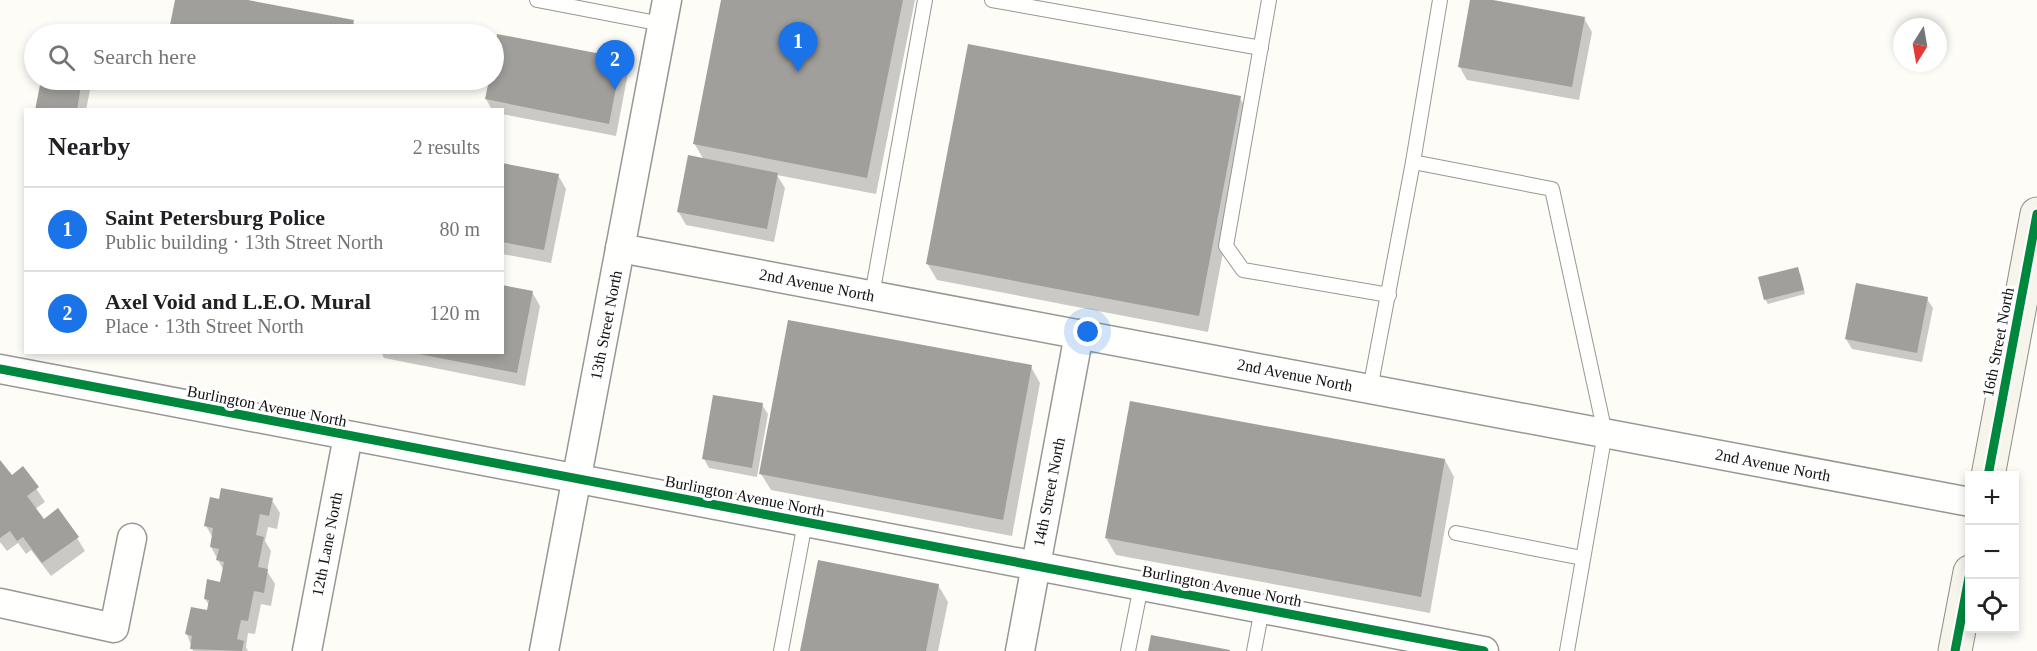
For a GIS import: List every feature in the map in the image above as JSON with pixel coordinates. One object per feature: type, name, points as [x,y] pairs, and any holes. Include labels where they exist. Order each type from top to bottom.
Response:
[{"type":"street","name":"13th Street North","points":[[544,651],[665,12]]},
{"type":"street","name":"16th Street North","points":[[1989,471],[2037,214]]},
{"type":"street","name":"2nd Avenue North","points":[[620,248],[1965,501]]},
{"type":"street","name":"14th Street North","points":[[1020,651],[1079,334]]},
{"type":"street","name":"Burlington Avenue North","points":[[0,369],[1484,651]]},
{"type":"street","name":"12th Lane North","points":[[307,651],[348,436]]},
{"type":"street","points":[[0,603],[114,628],[132,538]]},
{"type":"street","points":[[1955,651],[1969,579]]},
{"type":"lane","points":[[537,0],[665,12]]},
{"type":"lane","points":[[872,295],[926,0]]},
{"type":"lane","points":[[992,0],[1261,48]]},
{"type":"lane","points":[[1269,0],[1226,246],[1243,270],[1389,295]]},
{"type":"lane","points":[[1370,389],[1413,162],[1440,0]]},
{"type":"lane","points":[[1413,162],[1552,189],[1605,434],[1567,651]]},
{"type":"lane","points":[[781,651],[805,523]]},
{"type":"lane","points":[[1456,533],[1582,558]]},
{"type":"lane","points":[[1128,651],[1141,586]]},
{"type":"lane","points":[[1254,651],[1262,609]]},
{"type":"building","points":[[175,0],[248,0],[354,20],[353,24],[170,24]]},
{"type":"building","points":[[721,0],[903,0],[867,178],[693,144]]},
{"type":"building","points":[[1470,0],[1493,0],[1585,17],[1572,87],[1458,67]]},
{"type":"building","points":[[504,35],[622,58],[609,124],[485,99],[487,90],[504,90]]},
{"type":"building","points":[[968,44],[1241,96],[1199,316],[926,264]]},
{"type":"building","points":[[39,90],[80,90],[77,108],[35,108]]},
{"type":"building","points":[[688,155],[778,173],[767,229],[677,212]]},
{"type":"building","points":[[504,163],[559,174],[544,250],[504,242]]},
{"type":"building","points":[[1798,267],[1804,290],[1764,300],[1758,277]]},
{"type":"building","points":[[1856,283],[1928,297],[1917,353],[1845,339]]},
{"type":"building","points":[[504,285],[533,291],[517,373],[419,354],[504,354]]},
{"type":"building","points":[[788,320],[1032,365],[1003,520],[759,474]]},
{"type":"building","points":[[713,395],[763,403],[752,468],[702,459]]},
{"type":"building","points":[[1130,401],[1445,459],[1421,597],[1105,538]]},
{"type":"building","points":[[0,460],[12,475],[23,466],[39,487],[27,496],[44,519],[58,508],[79,537],[42,563],[23,537],[17,541],[10,531],[0,538]]},
{"type":"building","points":[[221,488],[273,498],[269,516],[260,514],[256,535],[264,537],[258,567],[268,569],[264,593],[254,591],[248,621],[241,620],[237,639],[244,641],[242,651],[190,649],[192,636],[185,634],[191,607],[207,610],[209,600],[204,599],[207,579],[220,582],[224,562],[216,560],[219,549],[210,547],[213,528],[204,526],[210,497],[219,499]]},
{"type":"building","points":[[818,560],[939,584],[926,651],[800,651]]},
{"type":"building","points":[[1151,635],[1230,650],[1230,651],[1148,651]]},
{"type":"cycle path","points":[[1989,471],[2037,214]]},
{"type":"cycle path","points":[[0,369],[1484,651]]},
{"type":"cycle path","points":[[1955,651],[1969,579]]},
{"type":"place","name":"Saint Petersburg Police","points":[[798,72]]},
{"type":"place","name":"Axel Void and L.E.O. Mural","points":[[615,90]]}]
